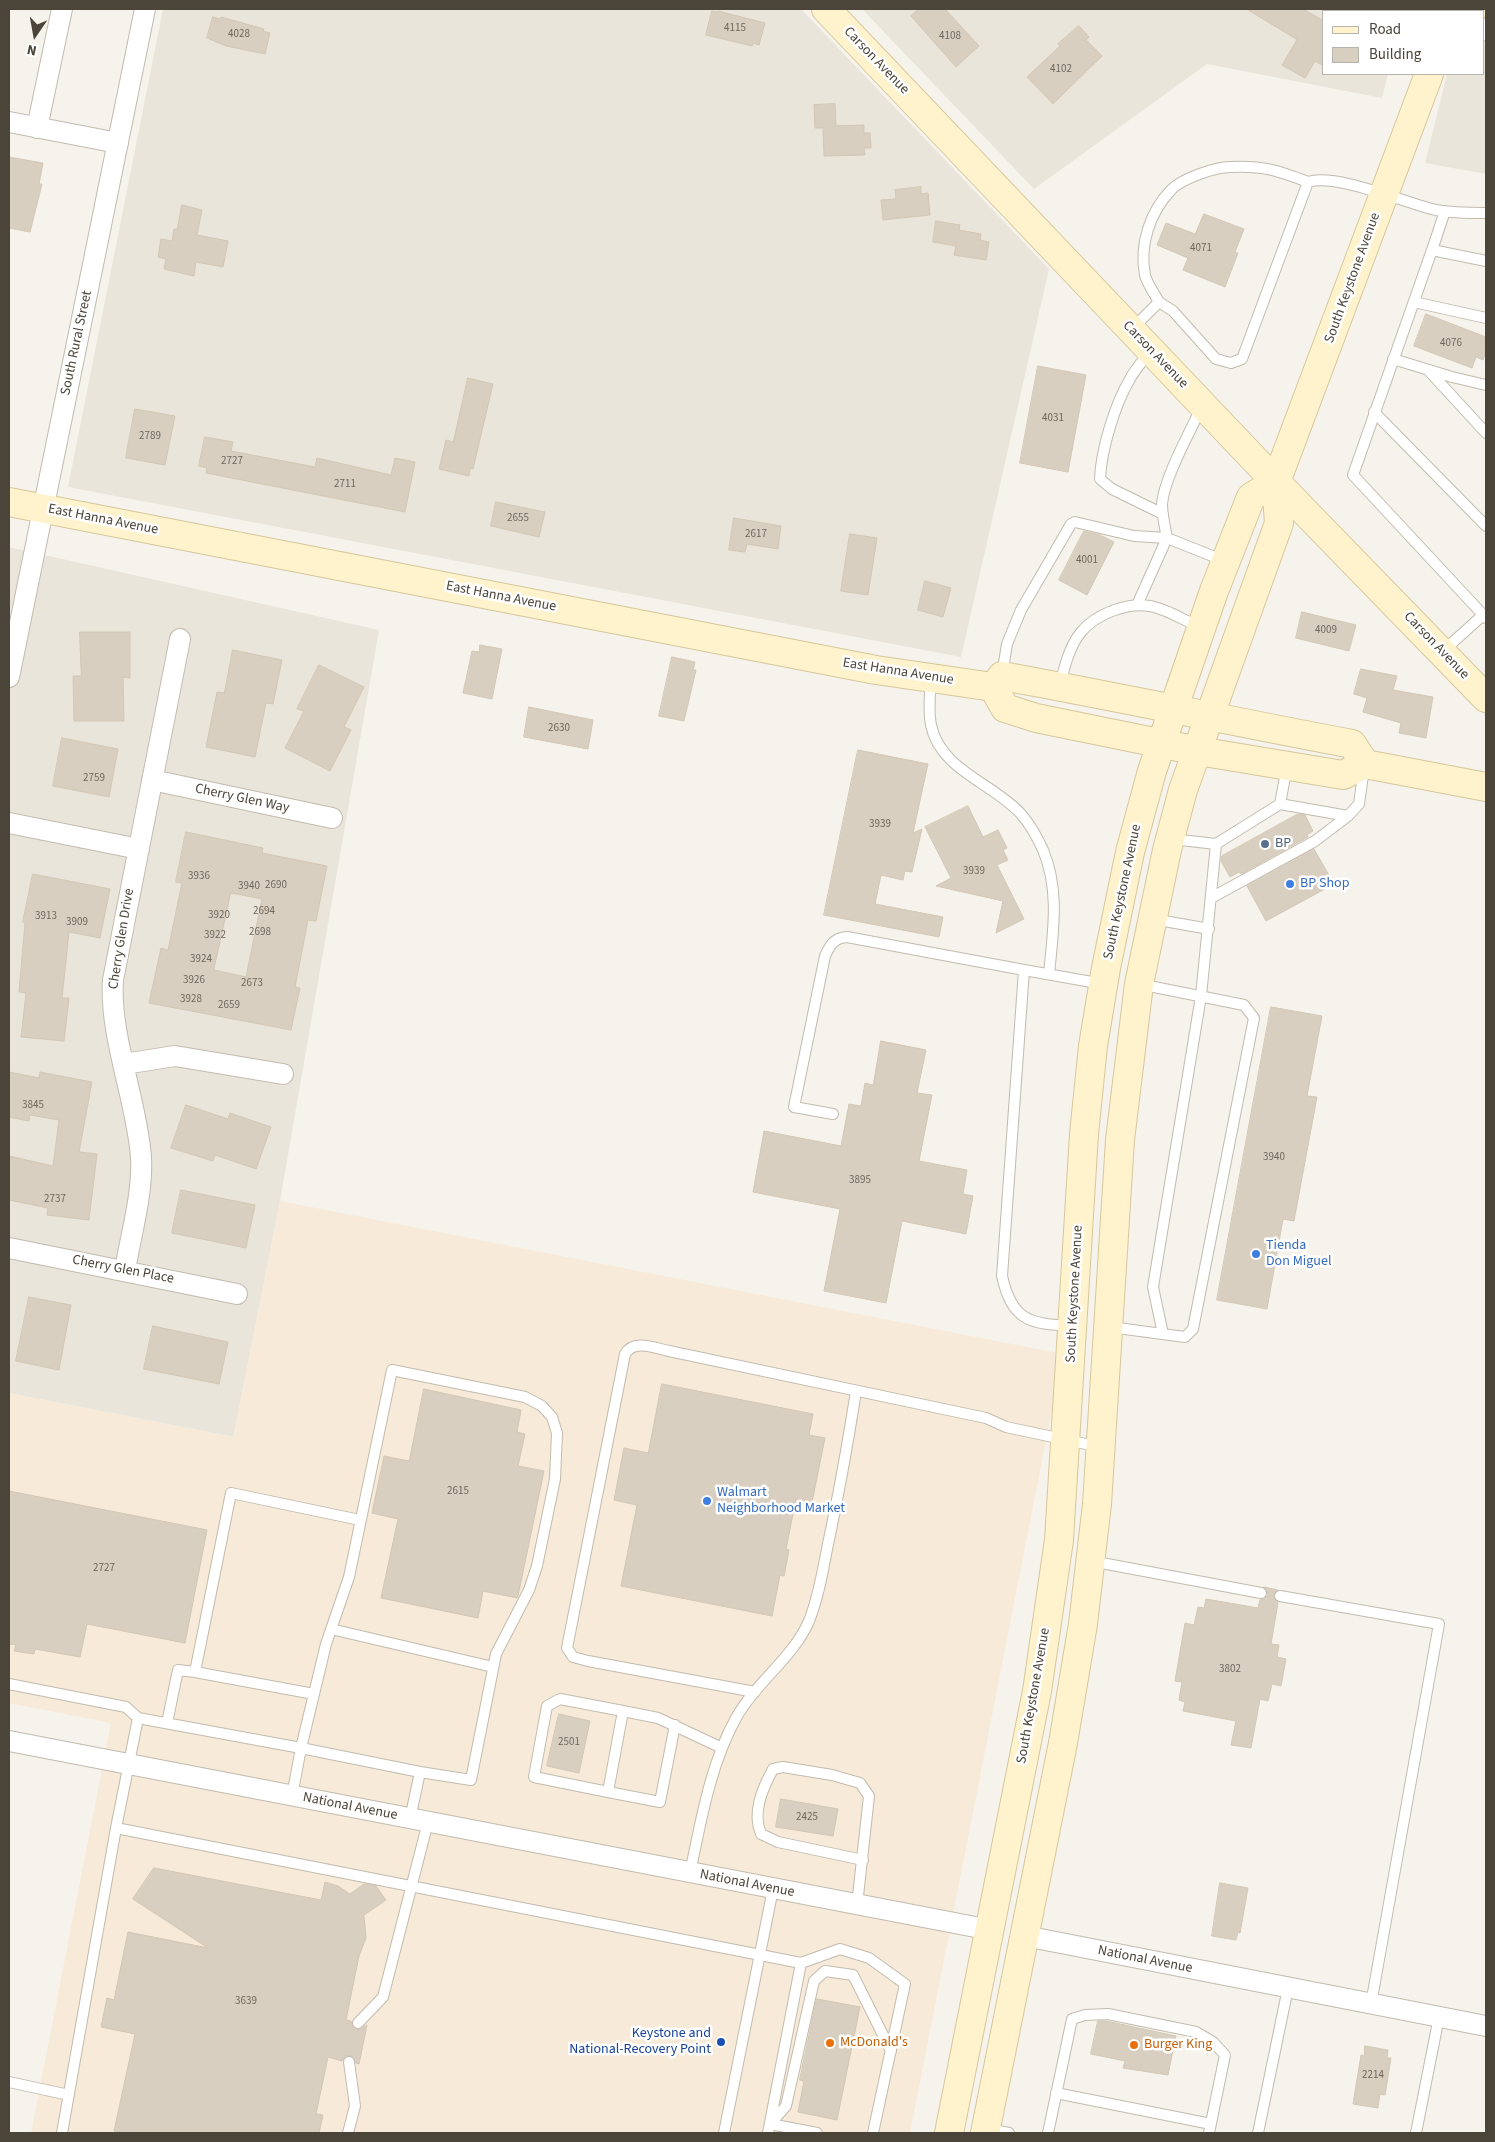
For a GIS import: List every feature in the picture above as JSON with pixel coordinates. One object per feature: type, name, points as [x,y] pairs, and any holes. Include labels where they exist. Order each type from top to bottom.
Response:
[{"type":"main road","name":"Carson Avenue","points":[[836,12],[1131,330],[1486,698]]},
{"type":"main road","name":"South Keystone Avenue","points":[[993,2132],[1025,1936],[1074,1682],[1091,1561],[1101,1447],[1120,1140],[1139,984],[1170,839],[1183,790],[1211,717],[1241,625],[1279,523],[1276,482],[1428,75]]},
{"type":"main road","name":"South Keystone Avenue","points":[[949,2133],[991,1930],[1037,1691],[1059,1540],[1088,1095],[1104,984],[1130,852],[1161,742],[1226,562],[1252,497],[1276,482]]},
{"type":"main road","name":"East Hanna Avenue","points":[[9,502],[848,664],[931,678],[1060,686],[1173,707],[1211,717],[1352,744],[1365,764]]},
{"type":"main road","points":[[998,682],[1005,708],[1036,718],[1198,751],[1343,775],[1365,764],[1486,787]]},
{"type":"main road","points":[[1073,1326],[1108,1327]]},
{"type":"main road","name":"National Avenue","points":[[991,1930],[1025,1936]]},
{"type":"street","points":[[37,128],[62,9]]},
{"type":"street","name":"South Rural Street","points":[[9,677],[145,9]]},
{"type":"street","points":[[9,122],[118,143]]},
{"type":"street","name":"Cherry Glen Drive","points":[[125,1270],[140,1180],[141,1163],[113,989],[115,963],[180,639]]},
{"type":"street","name":"Cherry Glen Way","points":[[152,780],[332,818]]},
{"type":"street","points":[[9,822],[139,849]]},
{"type":"street","points":[[124,1064],[175,1056],[283,1074]]},
{"type":"street","name":"Cherry Glen Place","points":[[9,1248],[237,1294]]},
{"type":"street","name":"National Avenue","points":[[9,1741],[991,1930]]},
{"type":"street","name":"National Avenue","points":[[1025,1936],[1486,2026]]},
{"type":"lane","points":[[1308,182],[1242,359],[1231,363],[1216,359],[1173,311],[1159,302],[1145,276],[1144,246],[1153,216],[1172,189],[1200,174],[1228,166],[1270,168],[1308,182],[1314,180],[1338,182],[1446,211],[1486,213]]},
{"type":"lane","points":[[1442,652],[1485,616],[1353,475],[1446,211]]},
{"type":"lane","points":[[1432,250],[1486,261]]},
{"type":"lane","points":[[1131,330],[1159,302]]},
{"type":"lane","points":[[1414,302],[1486,318]]},
{"type":"lane","points":[[1151,350],[1130,379],[1119,405],[1101,464],[1100,479],[1112,489],[1163,514]]},
{"type":"lane","points":[[1393,359],[1486,385]]},
{"type":"lane","points":[[1428,370],[1486,433]]},
{"type":"lane","points":[[1137,605],[1167,538],[1162,502],[1174,466],[1203,405]]},
{"type":"lane","points":[[1374,412],[1486,526]]},
{"type":"lane","points":[[998,682],[1007,644],[1021,610],[1071,524],[1081,522],[1134,536],[1167,538],[1226,562]]},
{"type":"lane","points":[[1060,686],[1072,648],[1081,632],[1107,613],[1128,605],[1151,606],[1201,628]]},
{"type":"lane","points":[[931,678],[931,724],[940,748],[958,767],[987,785],[1021,814],[1042,849],[1052,880],[1055,912],[1049,974]]},
{"type":"lane","points":[[1211,898],[1315,841],[1348,816],[1360,804],[1365,764]]},
{"type":"lane","points":[[1280,804],[1287,766]]},
{"type":"lane","points":[[1170,839],[1216,844],[1280,804],[1348,816]]},
{"type":"lane","points":[[1163,1334],[1153,1287],[1201,996],[1216,844]]},
{"type":"lane","points":[[1153,919],[1208,930]]},
{"type":"lane","points":[[833,1114],[794,1107],[825,956],[830,945],[839,938],[847,937],[1104,984]]},
{"type":"lane","points":[[1024,970],[1002,1276],[1006,1294],[1013,1308],[1022,1317],[1047,1325],[1073,1326]]},
{"type":"lane","points":[[1108,1327],[1185,1337],[1193,1329],[1254,1018],[1244,1005],[1139,984]]},
{"type":"lane","points":[[755,1692],[581,1659],[574,1657],[567,1648],[625,1354],[629,1347],[636,1345],[856,1390],[986,1418],[1006,1427],[1101,1447]]},
{"type":"lane","points":[[9,1684],[126,1707],[138,1718],[301,1748],[420,1772],[471,1780],[496,1654],[529,1590],[537,1566],[555,1479],[557,1433],[552,1417],[542,1406],[525,1398],[392,1370],[349,1577],[331,1629],[314,1694],[301,1748],[292,1796]]},
{"type":"lane","points":[[690,1873],[706,1800],[722,1748],[737,1717],[755,1692],[796,1644],[809,1622],[817,1598],[839,1494],[856,1390]]},
{"type":"lane","points":[[195,1672],[231,1493],[360,1520]]},
{"type":"lane","points":[[1091,1561],[1261,1593]]},
{"type":"lane","points":[[1280,1596],[1439,1624],[1371,2004]]},
{"type":"lane","points":[[331,1629],[493,1667]]},
{"type":"lane","points":[[168,1724],[178,1670],[314,1694]]},
{"type":"lane","points":[[675,1725],[660,1802],[534,1777],[547,1706],[560,1699],[658,1718],[675,1725],[722,1748]]},
{"type":"lane","points":[[608,1792],[624,1711]]},
{"type":"lane","points":[[62,2133],[116,1828],[138,1718]]},
{"type":"lane","points":[[856,1905],[863,1860],[869,1796],[860,1783],[832,1775],[783,1767],[773,1769],[759,1800],[757,1824],[761,1834],[778,1842],[863,1860]]},
{"type":"lane","points":[[358,2023],[383,1997],[397,1939],[413,1886],[419,1821],[420,1772]]},
{"type":"lane","points":[[116,1828],[801,1963],[840,1949],[869,1958],[905,1984],[873,2133]]},
{"type":"lane","points":[[724,2133],[773,1889]]},
{"type":"lane","points":[[769,2128],[801,1963]]},
{"type":"lane","points":[[769,2128],[786,2106],[814,1981],[825,1971],[854,1974],[891,2051]]},
{"type":"lane","points":[[1258,2133],[1288,1988]]},
{"type":"lane","points":[[1048,2133],[1056,2093],[1072,2019],[1085,2015],[1108,2014],[1196,2032],[1213,2042],[1225,2056],[1210,2128],[1056,2093]]},
{"type":"lane","points":[[1416,2133],[1439,2017]]},
{"type":"lane","points":[[348,2133],[355,2106],[349,2062]]},
{"type":"lane","points":[[9,2082],[69,2095]]},
{"type":"lane","points":[[769,2128],[818,2133]]},
{"type":"shaded area","points":[[163,9],[801,9],[1049,269],[961,657],[68,487]]},
{"type":"shaded area","points":[[862,9],[1405,9],[1322,10],[1322,75],[1388,75],[1382,98],[1207,64],[1034,189]]},
{"type":"shaded area","points":[[1485,10],[1486,174],[1425,163],[1447,75],[1485,75]]},
{"type":"shaded area","points":[[9,547],[379,630],[280,1201],[234,1437],[9,1393]]},
{"type":"shaded area","points":[[280,1201],[1063,1354],[910,2133],[31,2133],[111,1723],[9,1703],[9,1393],[233,1437]]},
{"type":"building","points":[[919,9],[945,9],[979,46],[956,67],[911,16]]},
{"type":"building","points":[[1247,9],[1303,9],[1322,20],[1322,65],[1315,61],[1305,78],[1282,65],[1297,40]]},
{"type":"building","points":[[712,11],[765,23],[759,45],[753,43],[752,46],[706,35]]},
{"type":"building","points":[[213,17],[220,19],[221,17],[264,29],[263,31],[270,33],[265,54],[226,46],[207,38]]},
{"type":"building","points":[[1079,26],[1089,37],[1086,40],[1102,56],[1053,104],[1027,77],[1060,46],[1058,44]]},
{"type":"building","points":[[835,104],[836,126],[864,125],[864,133],[870,133],[871,148],[864,148],[865,155],[824,156],[823,128],[815,128],[814,105]]},
{"type":"building","points":[[9,157],[43,163],[39,184],[42,184],[30,232],[9,228]]},
{"type":"building","points":[[921,187],[921,194],[928,193],[930,215],[883,220],[881,200],[896,199],[895,190]]},
{"type":"building","points":[[182,205],[202,210],[197,235],[228,241],[223,267],[196,262],[194,276],[164,269],[166,259],[158,257],[161,239],[172,241],[174,229],[177,229]]},
{"type":"building","points":[[1204,214],[1244,229],[1235,252],[1238,253],[1225,287],[1183,270],[1188,258],[1157,245],[1166,223],[1195,234]]},
{"type":"building","points":[[936,221],[960,225],[959,230],[981,234],[980,240],[989,242],[986,260],[954,255],[956,246],[933,242]]},
{"type":"building","points":[[1426,314],[1486,337],[1486,352],[1483,360],[1476,357],[1472,368],[1414,346]]},
{"type":"building","points":[[1038,366],[1086,375],[1068,472],[1020,463]]},
{"type":"building","points":[[468,378],[493,384],[473,469],[470,468],[469,476],[439,469],[446,440],[453,442]]},
{"type":"building","points":[[135,409],[175,416],[165,465],[126,458]]},
{"type":"building","points":[[205,437],[233,442],[231,451],[315,467],[317,458],[391,475],[395,458],[415,462],[405,512],[206,473],[207,468],[199,466]]},
{"type":"building","points":[[496,502],[545,512],[539,537],[491,526]]},
{"type":"building","points":[[734,518],[781,526],[778,549],[747,544],[745,552],[729,550]]},
{"type":"building","points":[[1084,531],[1100,535],[1114,542],[1087,595],[1059,580]]},
{"type":"building","points":[[850,534],[877,538],[868,595],[841,591]]},
{"type":"building","points":[[925,581],[951,588],[943,617],[918,610]]},
{"type":"building","points":[[1302,612],[1356,625],[1349,651],[1296,638]]},
{"type":"building","points":[[80,632],[130,632],[130,678],[123,677],[124,721],[74,721],[73,676],[81,676]]},
{"type":"building","points":[[480,645],[502,649],[492,699],[463,693],[472,651],[479,652]]},
{"type":"building","points":[[233,650],[282,660],[273,704],[266,703],[255,757],[206,747],[217,692],[224,693]]},
{"type":"building","points":[[672,657],[695,662],[693,670],[696,670],[684,721],[659,716]]},
{"type":"building","points":[[319,665],[364,687],[344,727],[351,730],[330,771],[285,748],[304,711],[297,709]]},
{"type":"building","points":[[1361,669],[1397,676],[1393,690],[1433,697],[1426,738],[1399,733],[1401,723],[1363,712],[1367,698],[1354,694]]},
{"type":"building","points":[[529,707],[593,720],[588,749],[524,737]]},
{"type":"building","points":[[62,738],[118,749],[109,797],[53,786]]},
{"type":"building","points":[[858,750],[928,764],[913,833],[922,829],[912,872],[905,871],[903,880],[881,875],[875,904],[943,917],[939,937],[824,915]]},
{"type":"building","points":[[968,806],[983,837],[998,830],[1007,848],[1003,850],[1008,860],[997,865],[1024,919],[996,933],[1003,901],[936,886],[951,878],[925,827]]},
{"type":"building","points":[[1298,814],[1305,815],[1313,831],[1307,835],[1308,837],[1241,874],[1239,872],[1230,877],[1221,861],[1222,856]]},
{"type":"building","points":[[186,832],[263,848],[262,853],[327,866],[316,921],[308,920],[295,987],[300,988],[291,1030],[149,1003],[161,948],[168,950],[182,883],[176,882]],"holes":[[[231,893],[262,899],[246,977],[214,970]]]},
{"type":"building","points":[[1314,849],[1334,884],[1266,921],[1247,886]]},
{"type":"building","points":[[33,874],[110,889],[100,938],[69,932],[62,998],[69,998],[64,1041],[21,1037],[26,993],[19,992],[25,923],[23,922]]},
{"type":"building","points":[[1271,1007],[1322,1016],[1307,1096],[1317,1097],[1294,1221],[1283,1219],[1267,1309],[1217,1300]]},
{"type":"building","points":[[881,1041],[926,1050],[917,1093],[932,1095],[919,1161],[967,1170],[963,1194],[973,1196],[966,1234],[902,1221],[886,1303],[824,1291],[840,1209],[753,1192],[764,1131],[841,1146],[849,1104],[861,1106],[865,1083],[873,1085]]},
{"type":"building","points":[[9,1072],[39,1078],[40,1072],[92,1082],[79,1152],[97,1154],[89,1220],[47,1215],[48,1208],[9,1200],[9,1156],[53,1166],[59,1120],[30,1115],[29,1121],[9,1117]]},
{"type":"building","points":[[186,1105],[228,1119],[230,1113],[271,1127],[256,1169],[215,1155],[213,1161],[171,1148]]},
{"type":"building","points":[[181,1190],[255,1205],[246,1248],[172,1233]]},
{"type":"building","points":[[29,1297],[71,1305],[59,1370],[16,1361]]},
{"type":"building","points":[[153,1326],[228,1342],[219,1384],[144,1369]]},
{"type":"building","name":"Walmart Neighborhood Market","points":[[662,1384],[813,1414],[809,1435],[825,1438],[812,1502],[796,1499],[786,1549],[789,1550],[784,1576],[780,1575],[772,1616],[621,1586],[637,1505],[614,1500],[624,1448],[648,1453]]},
{"type":"building","points":[[424,1389],[521,1410],[517,1432],[525,1434],[518,1466],[544,1471],[518,1596],[517,1598],[483,1591],[478,1618],[381,1598],[398,1519],[372,1513],[384,1456],[409,1461]]},
{"type":"building","points":[[9,1491],[207,1530],[185,1643],[87,1624],[80,1657],[35,1649],[34,1654],[14,1651],[16,1645],[9,1644]]},
{"type":"building","points":[[1264,1587],[1278,1590],[1273,1595],[1278,1603],[1271,1644],[1279,1645],[1277,1657],[1286,1659],[1281,1686],[1272,1684],[1268,1701],[1260,1699],[1251,1748],[1231,1745],[1236,1721],[1183,1711],[1185,1702],[1179,1700],[1182,1682],[1175,1681],[1185,1623],[1194,1625],[1198,1607],[1204,1608],[1206,1599],[1258,1608],[1260,1600],[1268,1595]]},
{"type":"building","points":[[559,1714],[590,1721],[579,1773],[547,1766]]},
{"type":"building","points":[[781,1799],[838,1809],[833,1836],[776,1827]]},
{"type":"building","points":[[154,1868],[321,1900],[325,1882],[338,1886],[350,1894],[364,1884],[376,1886],[386,1900],[364,1915],[366,1938],[359,1956],[346,2020],[351,2021],[353,2028],[357,2030],[367,2025],[359,2064],[351,2056],[345,2056],[342,2061],[328,2057],[316,2114],[323,2115],[319,2133],[123,2133],[114,2131],[135,2034],[101,2027],[107,1998],[114,2000],[128,1932],[208,1948],[133,1899]]},
{"type":"building","points":[[1220,1883],[1248,1888],[1240,1933],[1238,1932],[1236,1940],[1212,1936]]},
{"type":"building","name":"McDonald's","points":[[817,1999],[860,2007],[837,2120],[798,2112],[804,2081],[800,2080]]},
{"type":"building","name":"Burger King","points":[[1098,2021],[1106,2021],[1176,2036],[1168,2075],[1123,2068],[1125,2061],[1091,2054]]},
{"type":"building","points":[[1365,2046],[1388,2050],[1387,2058],[1391,2058],[1385,2095],[1380,2094],[1378,2108],[1353,2104],[1361,2055],[1364,2056]]},
{"type":"place","name":"BP","points":[[1265,844]]},
{"type":"place","name":"BP Shop","points":[[1290,884]]},
{"type":"place","name":"Tienda Don Miguel","points":[[1256,1254]]},
{"type":"place","name":"Walmart Neighborhood Market","points":[[707,1501]]},
{"type":"place","name":"Keystone and National-Recovery Point","points":[[721,2042]]},
{"type":"place","name":"McDonald's","points":[[830,2043]]},
{"type":"place","name":"Burger King","points":[[1134,2045]]}]
